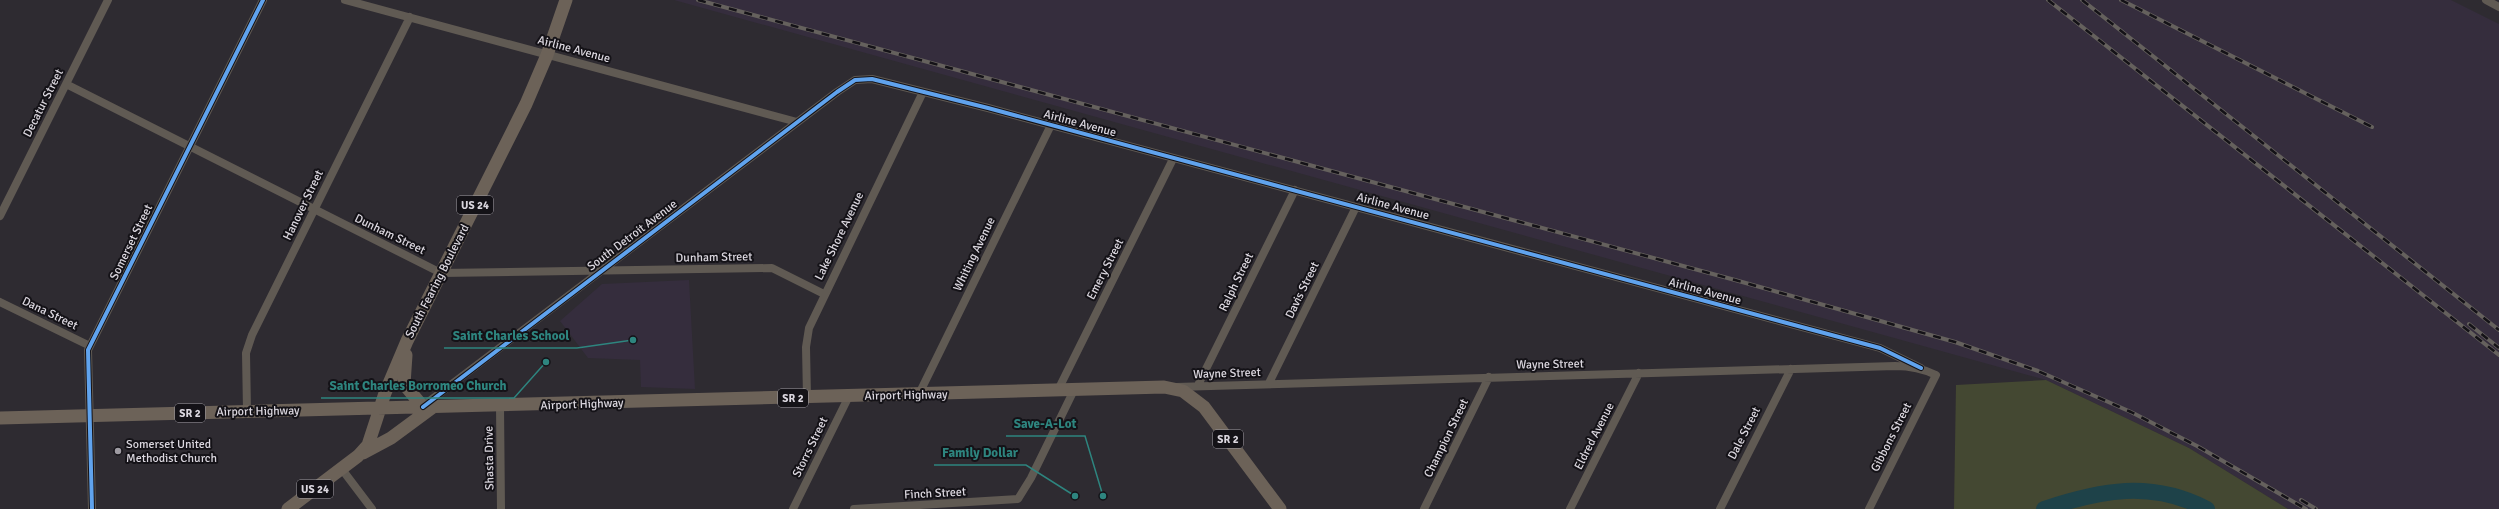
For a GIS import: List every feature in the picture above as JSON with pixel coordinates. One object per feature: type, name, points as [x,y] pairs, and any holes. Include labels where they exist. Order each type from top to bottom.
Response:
[{"type":"main road","name":"South Fearing Boulevard","points":[[341,468],[358,456],[372,436],[380,409],[407,341],[526,104],[547,55],[566,0]]},
{"type":"main road","points":[[358,456],[390,438],[428,407],[404,384],[407,341]]},
{"type":"main road","name":"Airport Highway","points":[[0,418],[500,406],[1164,387]]},
{"type":"main road","name":"SR 2","points":[[1164,387],[1183,391],[1204,407],[1280,509]]},
{"type":"main road","name":"US 24","points":[[288,509],[341,468]]},
{"type":"street","name":"Decatur Street","points":[[0,216],[108,0]]},
{"type":"street","name":"Somerset Street","points":[[92,509],[89,415],[90,346],[263,0]]},
{"type":"street","name":"Airline Avenue","points":[[346,0],[797,122]]},
{"type":"street","points":[[2486,0],[2499,6]]},
{"type":"street","name":"Hanover Street","points":[[247,411],[246,353],[252,335],[410,17]]},
{"type":"street","name":"Airline Avenue","points":[[855,80],[872,79],[1051,125],[1880,348],[1921,368]]},
{"type":"street","name":"South Detroit Avenue","points":[[428,407],[600,272],[797,122],[855,80]]},
{"type":"street","name":"Dunham Street","points":[[66,84],[441,273],[600,272],[772,268],[824,294]]},
{"type":"street","name":"Lake Shore Avenue","points":[[807,397],[806,348],[808,332],[824,294],[923,92]]},
{"type":"street","name":"Whiting Avenue","points":[[919,394],[1051,125]]},
{"type":"street","name":"Emery Street","points":[[1058,390],[1173,159]]},
{"type":"street","name":"Ralph Street","points":[[1198,385],[1295,190]]},
{"type":"street","name":"Davis Street","points":[[1270,383],[1356,207]]},
{"type":"street","name":"Dana Street","points":[[0,302],[90,346]]},
{"type":"street","name":"Wayne Street","points":[[1164,387],[1895,366],[1921,368],[1936,375]]},
{"type":"street","name":"Dale Street","points":[[1720,509],[1790,369]]},
{"type":"street","name":"Eldred Avenue","points":[[1570,509],[1639,373]]},
{"type":"street","name":"Gibbons Street","points":[[1869,509],[1936,375]]},
{"type":"street","name":"Champion Street","points":[[1424,509],[1489,377]]},
{"type":"street","name":"Finch Street","points":[[854,509],[1018,499],[1029,483],[1074,390]]},
{"type":"street","name":"Storrs Street","points":[[793,509],[849,396]]},
{"type":"street","name":"Shasta Drive","points":[[500,406],[501,509]]},
{"type":"street","points":[[341,468],[372,509]]},
{"type":"shaded area","points":[[674,0],[2451,0],[2499,24],[2499,509],[2288,509],[2189,448],[2046,380]]},
{"type":"shaded area","points":[[689,280],[695,389],[641,387],[640,360],[588,358],[560,321],[602,284]]},
{"type":"green space","points":[[2046,380],[2189,448],[2288,509],[1954,509],[1956,385]]},
{"type":"waterway","points":[[2044,509],[2086,497],[2126,491],[2146,491],[2166,494],[2186,500],[2207,509]]},
{"type":"railway","points":[[698,0],[1735,280],[1955,342],[2038,371],[2131,412],[2197,446],[2306,509]]},
{"type":"railway","points":[[2048,0],[2499,355]]},
{"type":"railway","points":[[2082,0],[2499,330]]},
{"type":"railway","points":[[2121,0],[2372,127]]},
{"type":"railway","points":[[2469,324],[2499,348]]},
{"type":"railway","points":[[2301,500],[2316,509]]},
{"type":"cycle path","points":[[92,509],[88,350],[263,0]]},
{"type":"cycle path","points":[[423,407],[837,92],[855,80],[872,79],[988,108],[1880,348],[1921,368]]},
{"type":"place","name":"Saint Charles School","points":[[633,340]]},
{"type":"place","name":"Saint Charles Borromeo Church","points":[[546,362]]},
{"type":"place","name":"Somerset United Methodist Church","points":[[118,451]]},
{"type":"place","name":"Family Dollar","points":[[1075,496]]},
{"type":"place","name":"Save-A-Lot","points":[[1103,496]]}]
